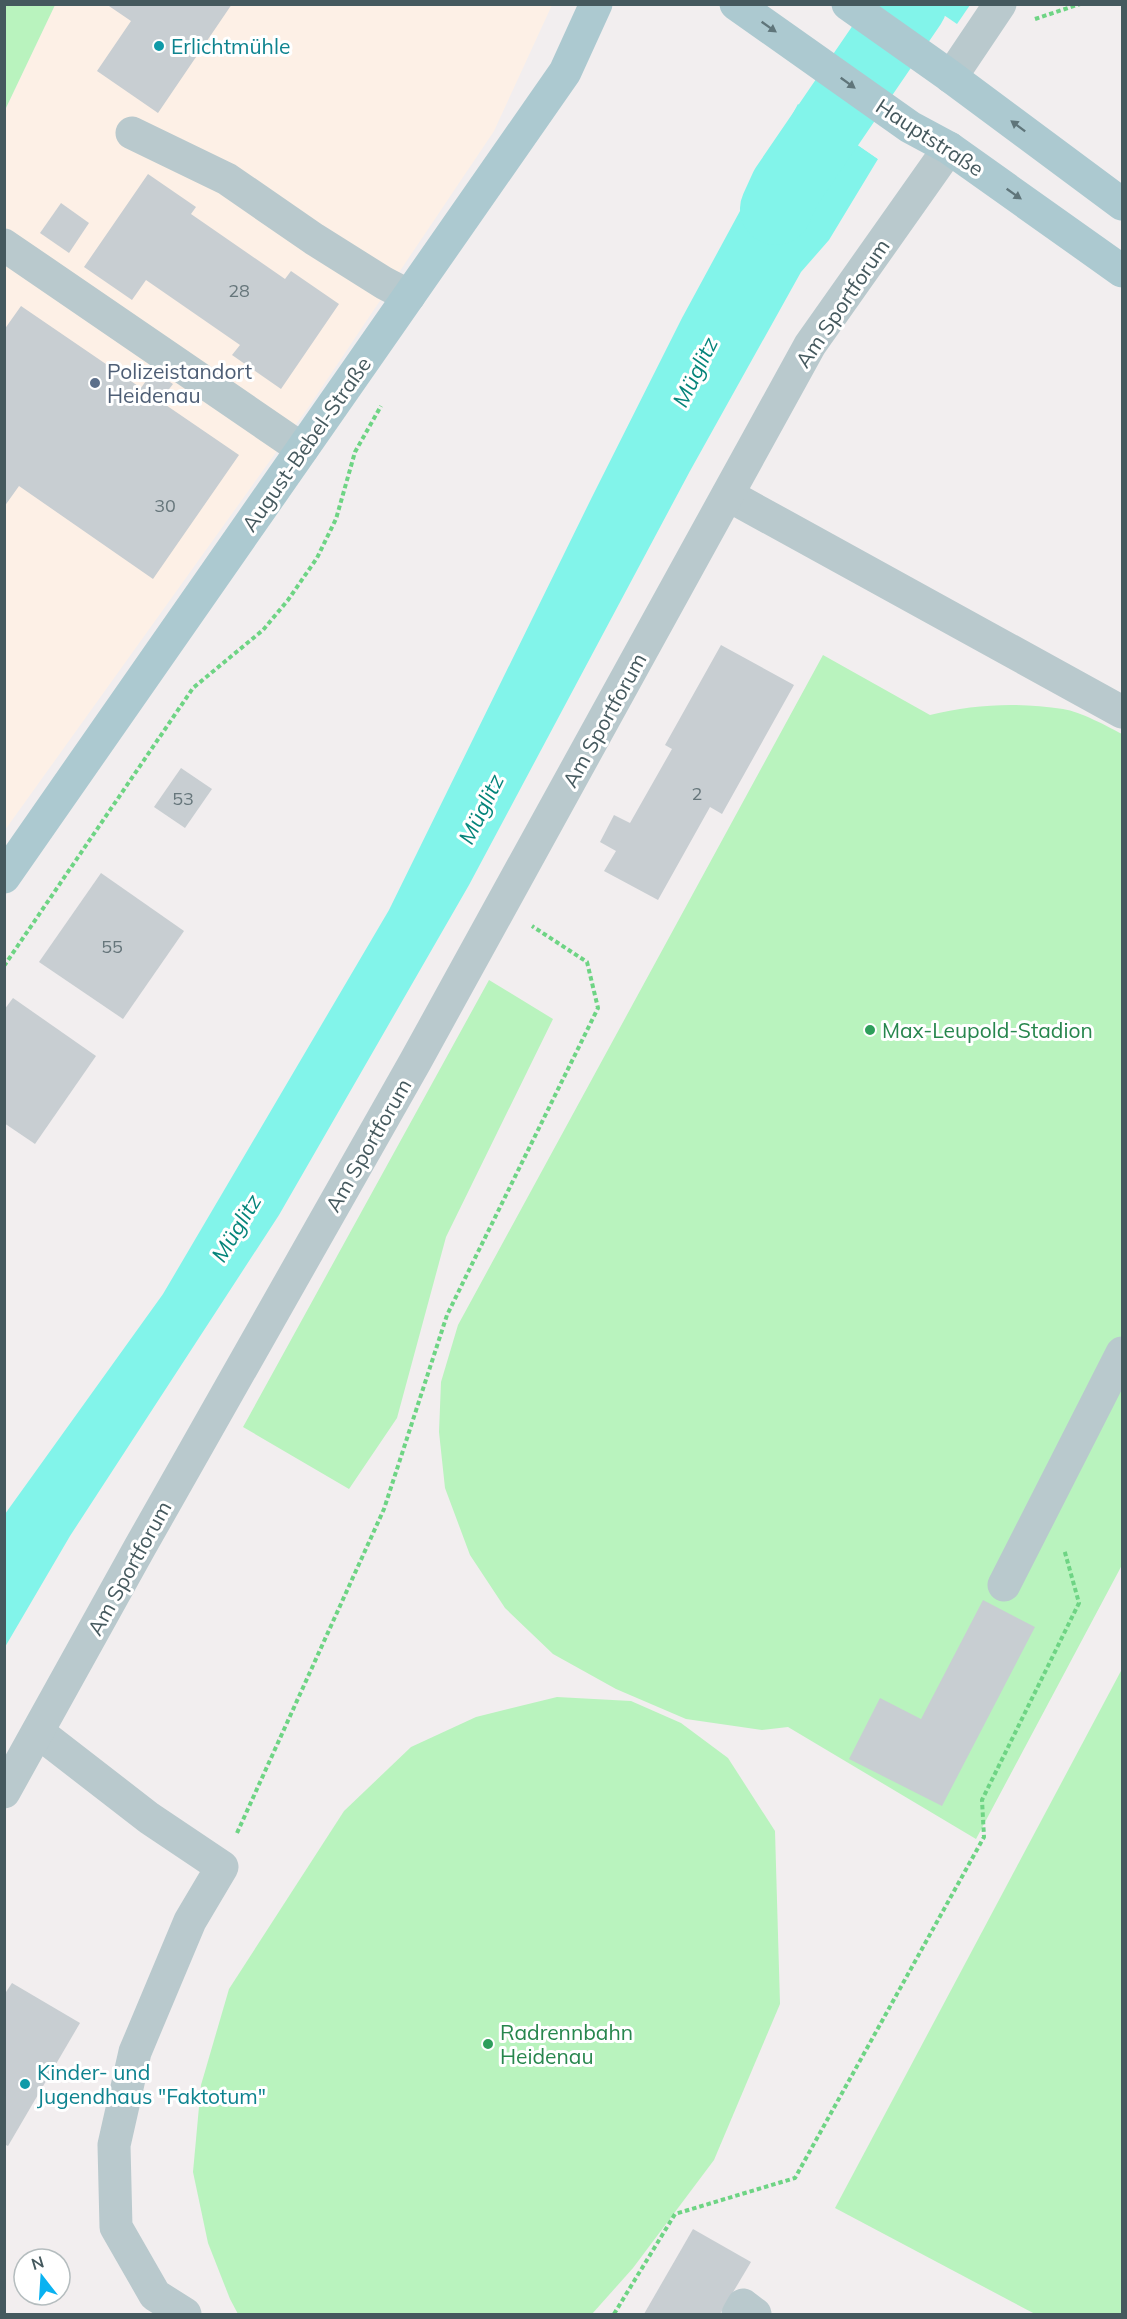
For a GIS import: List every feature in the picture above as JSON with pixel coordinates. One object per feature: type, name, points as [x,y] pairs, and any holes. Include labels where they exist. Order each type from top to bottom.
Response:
[{"type":"main road","name":"August-Bebel-Straße","points":[[4,877],[565,72],[596,4]]},
{"type":"main road","name":"Hauptstraße","points":[[736,4],[910,127],[949,148],[1122,271]]},
{"type":"main road","points":[[848,4],[949,75],[1122,204]]},
{"type":"street","points":[[949,75],[1000,4]]},
{"type":"street","points":[[132,133],[227,179],[314,239],[409,296]]},
{"type":"street","name":"Am Sportforum","points":[[4,1792],[140,1547],[410,1072],[810,345],[949,148]]},
{"type":"street","points":[[4,245],[302,449]]},
{"type":"street","points":[[728,495],[1122,712]]},
{"type":"street","points":[[1004,1585],[1122,1353]]},
{"type":"street","points":[[38,1732],[149,1818],[222,1867],[190,1921],[135,2052],[114,2145],[116,2227],[155,2295],[185,2314]]},
{"type":"path","points":[[4,966],[193,688],[263,630],[288,600],[317,558],[336,519],[355,452],[383,403]]},
{"type":"path","points":[[222,1867],[384,1509],[447,1314],[598,1008],[587,962],[502,906]]},
{"type":"path","points":[[614,2314],[675,2214],[795,2178],[984,1837],[982,1800],[1079,1603],[1050,1496]]},
{"type":"shaded area","points":[[55,5],[552,5],[494,131],[310,405],[5,830],[5,110]]},
{"type":"green space","points":[[4,5],[55,5],[5,110]]},
{"type":"green space","name":"Max-Leupold-Stadion","points":[[823,655],[930,715],[979,706],[1046,707],[1078,713],[1122,734],[1122,1565],[976,1839],[788,1727],[762,1730],[686,1719],[616,1689],[553,1654],[505,1608],[470,1555],[445,1488],[439,1432],[441,1382],[458,1325]]},
{"type":"green space","points":[[489,980],[553,1019],[446,1237],[397,1418],[349,1489],[243,1427]]},
{"type":"green space","points":[[1122,1669],[1122,2314],[1035,2314],[835,2208]]},
{"type":"green space","name":"Radrennbahn Heidenau","points":[[557,1697],[631,1701],[681,1723],[728,1758],[775,1831],[780,2004],[714,2160],[633,2268],[592,2314],[238,2314],[208,2243],[193,2172],[201,2085],[229,1989],[344,1811],[411,1747],[476,1717]]},
{"type":"water","points":[[929,5],[970,5],[957,24]]},
{"type":"water","points":[[798,104],[878,159],[829,240],[801,272],[690,471],[469,885],[279,1215],[70,1536],[5,1647],[5,1514],[163,1294],[389,910],[682,318]]},
{"type":"pier","points":[[796,102],[800,102],[880,157],[881,161]]},
{"type":"building","name":"Erlichtmühle","points":[[106,4],[232,4],[158,113],[97,71],[131,21]]},
{"type":"building","points":[[148,174],[196,207],[191,214],[285,279],[291,271],[339,304],[281,389],[232,355],[240,345],[146,280],[132,300],[84,267]]},
{"type":"building","points":[[61,203],[89,223],[69,253],[40,233]]},
{"type":"building","points":[[21,306],[141,388],[153,371],[173,384],[160,401],[239,455],[153,579],[19,486],[4,507],[4,330]]},
{"type":"building","points":[[721,645],[794,685],[722,814],[710,807],[658,900],[604,871],[616,851],[600,842],[614,815],[630,823],[672,749],[665,745]]},
{"type":"building","points":[[181,768],[212,789],[185,828],[154,807]]},
{"type":"building","points":[[101,873],[184,931],[123,1019],[39,962]]},
{"type":"building","points":[[13,998],[96,1056],[35,1144],[4,1123],[4,1010]]},
{"type":"building","points":[[983,1600],[1035,1627],[942,1806],[849,1759],[880,1698],[921,1719]]},
{"type":"building","name":"Kinder- und Jugendhaus \"Faktotum\"","points":[[12,1983],[80,2023],[8,2146],[4,2144],[4,1995]]},
{"type":"building","points":[[693,2229],[751,2262],[720,2314],[644,2314]]},
{"type":"waterway","name":"Müglitz","points":[[776,209],[786,187],[911,4]]},
{"type":"place","name":"Erlichtmühle","points":[[159,46]]},
{"type":"place","name":"Polizeistandort Heidenau","points":[[95,383]]},
{"type":"place","name":"Max-Leupold-Stadion","points":[[870,1030]]},
{"type":"place","name":"Radrennbahn Heidenau","points":[[488,2044]]},
{"type":"place","name":"Kinder- und Jugendhaus \"Faktotum\"","points":[[25,2084]]}]
